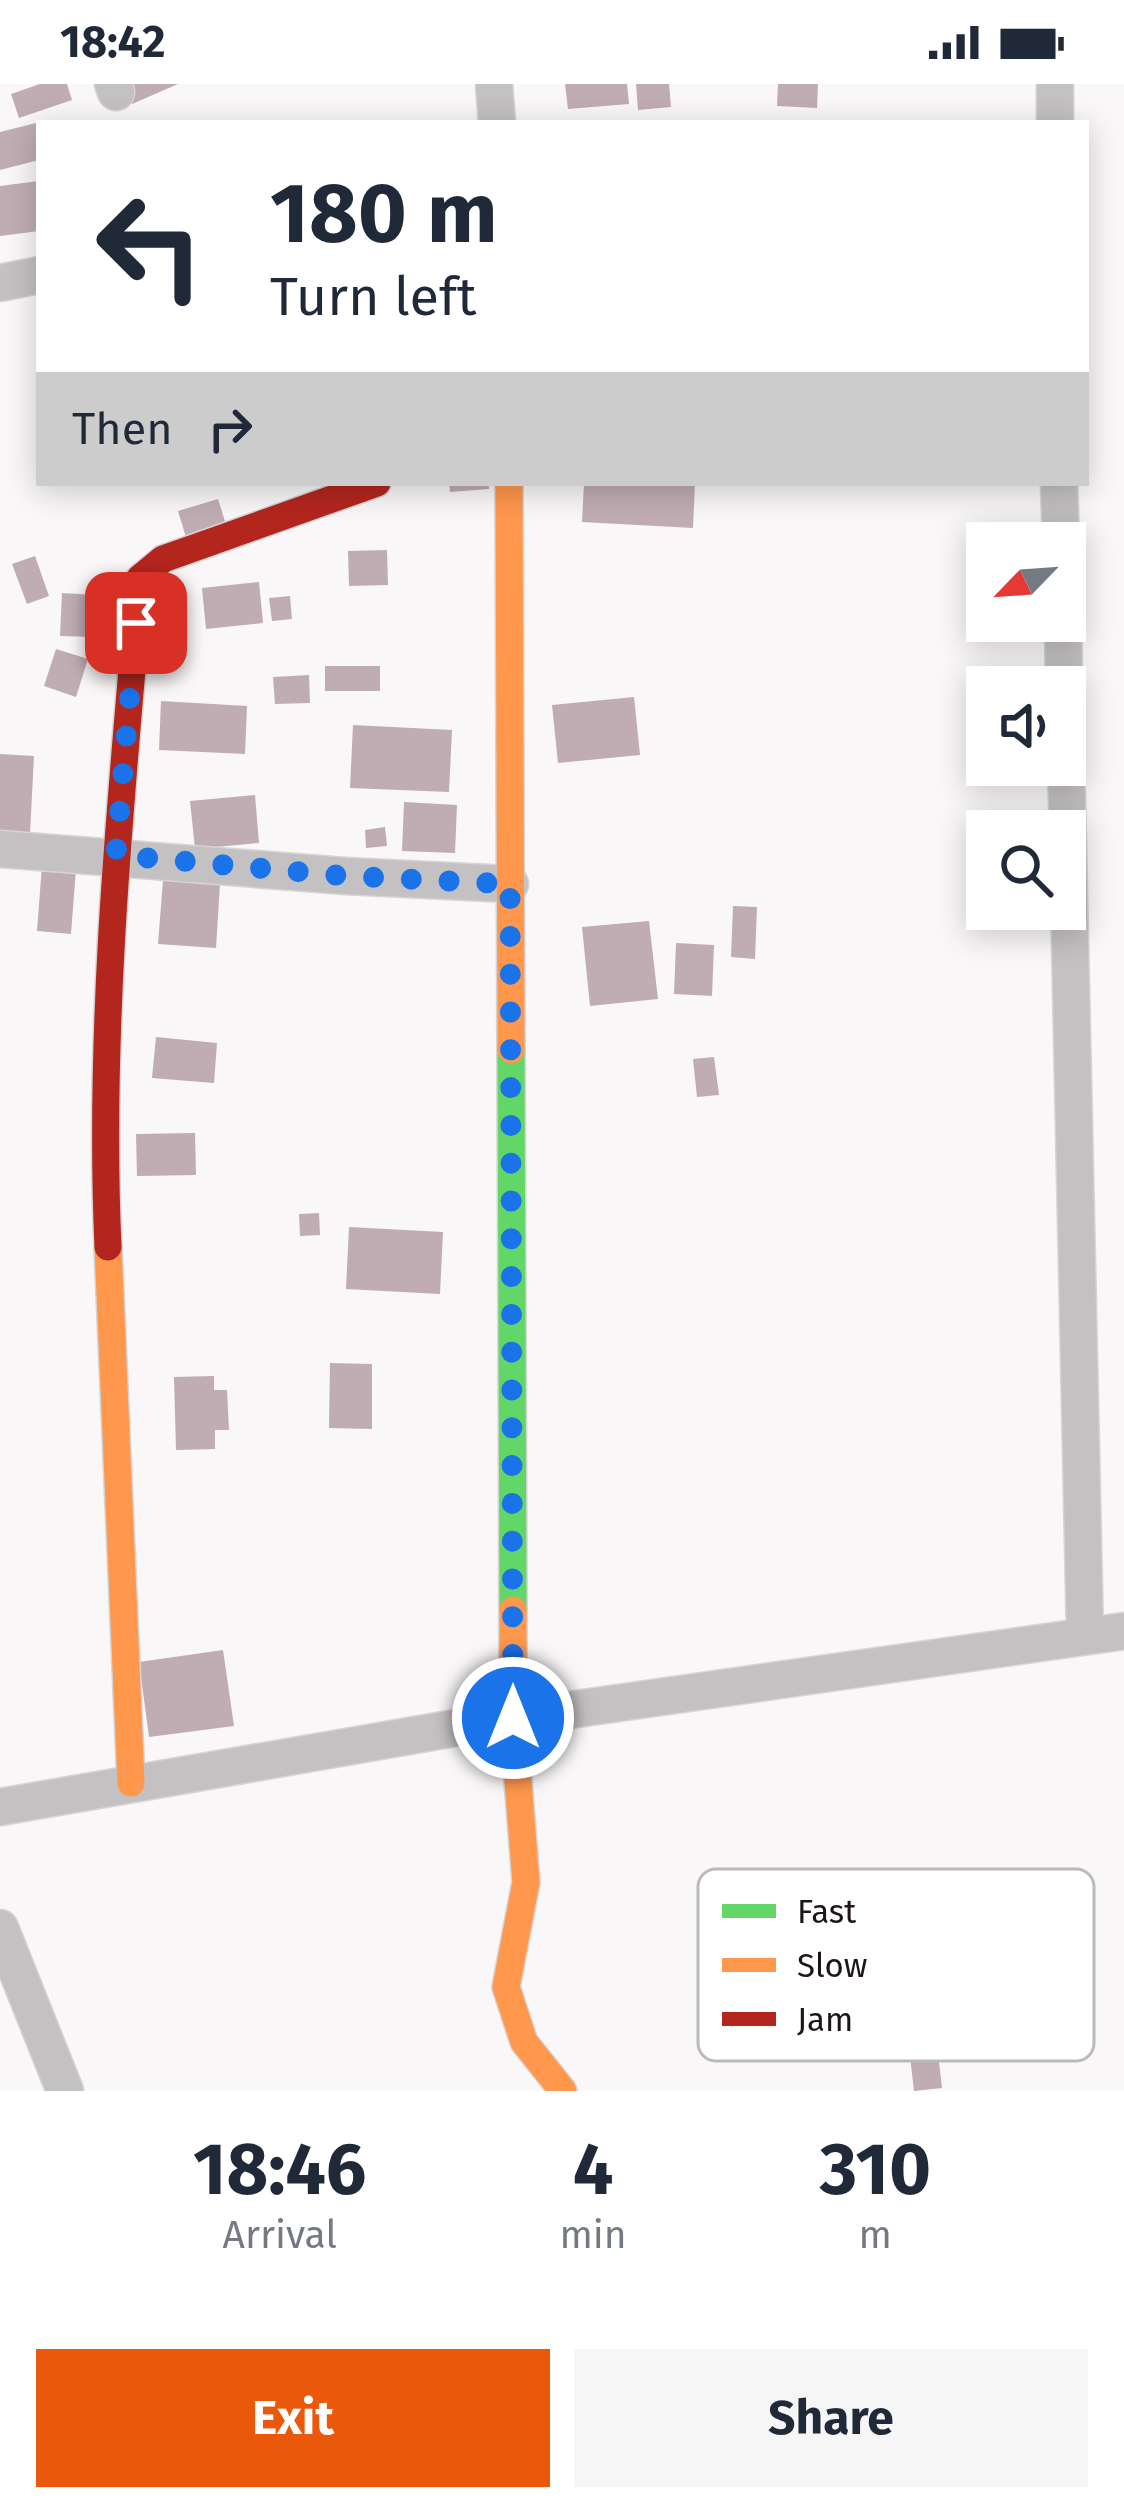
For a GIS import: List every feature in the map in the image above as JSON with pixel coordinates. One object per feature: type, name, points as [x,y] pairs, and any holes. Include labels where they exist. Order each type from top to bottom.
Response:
[{"type":"street","points":[[494,84],[497,120]]},
{"type":"street","points":[[1055,84],[1055,120]]},
{"type":"street","points":[[0,284],[36,275]]},
{"type":"street","points":[[131,1783],[105,1189],[116,855],[142,575],[163,559],[369,486]]},
{"type":"street","points":[[509,486],[513,1718],[526,1882],[506,1988],[524,2042],[563,2091]]},
{"type":"street","points":[[1060,486],[1061,522]]},
{"type":"street","points":[[1067,786],[1085,1636]]},
{"type":"street","points":[[0,848],[510,884]]},
{"type":"street","points":[[0,1807],[513,1718],[1124,1631]]},
{"type":"street","points":[[0,1928],[65,2091]]},
{"type":"building","points":[[40,84],[67,84],[72,100],[19,118],[11,94]]},
{"type":"building","points":[[124,84],[178,84],[132,104]]},
{"type":"building","points":[[565,84],[627,84],[629,104],[568,109]]},
{"type":"building","points":[[636,84],[669,84],[671,107],[638,110]]},
{"type":"building","points":[[778,84],[818,84],[817,108],[777,106]]},
{"type":"building","points":[[36,123],[36,161],[0,170],[0,132]]},
{"type":"building","points":[[36,181],[36,231],[0,236],[0,186]]},
{"type":"building","points":[[449,486],[489,486],[489,489],[450,492]]},
{"type":"building","points":[[584,486],[695,486],[693,528],[582,522]]},
{"type":"building","points":[[218,499],[228,531],[188,544],[178,511]]},
{"type":"building","points":[[387,550],[388,585],[349,586],[348,551]]},
{"type":"building","points":[[35,556],[49,596],[27,604],[12,564]]},
{"type":"building","points":[[259,582],[263,623],[206,629],[202,588]]},
{"type":"building","points":[[62,593],[96,595],[94,637],[60,636]]},
{"type":"building","points":[[290,596],[292,619],[272,621],[269,598]]},
{"type":"building","points":[[56,649],[88,659],[76,697],[44,686]]},
{"type":"building","points":[[325,666],[380,666],[380,691],[325,691]]},
{"type":"building","points":[[309,675],[310,703],[275,704],[273,677]]},
{"type":"building","points":[[634,697],[640,755],[558,763],[552,705]]},
{"type":"building","points":[[161,701],[247,706],[245,754],[159,750]]},
{"type":"building","points":[[353,725],[452,730],[449,792],[350,788]]},
{"type":"building","points":[[0,754],[34,756],[30,834],[0,832]]},
{"type":"building","points":[[255,795],[259,843],[195,849],[190,801]]},
{"type":"building","points":[[404,802],[457,805],[455,853],[402,851]]},
{"type":"building","points":[[385,827],[387,846],[366,848],[365,830]]},
{"type":"building","points":[[42,865],[76,869],[71,934],[37,931]]},
{"type":"building","points":[[163,880],[220,884],[216,948],[158,944]]},
{"type":"building","points":[[733,906],[757,907],[755,959],[731,957]]},
{"type":"building","points":[[649,921],[658,999],[590,1006],[582,927]]},
{"type":"building","points":[[676,943],[714,945],[712,996],[674,994]]},
{"type":"building","points":[[156,1037],[217,1043],[214,1083],[152,1078]]},
{"type":"building","points":[[714,1057],[719,1095],[697,1097],[693,1059]]},
{"type":"building","points":[[195,1133],[196,1175],[137,1176],[136,1134]]},
{"type":"building","points":[[319,1213],[320,1235],[300,1236],[299,1214]]},
{"type":"building","points":[[349,1227],[443,1232],[440,1294],[346,1289]]},
{"type":"building","points":[[330,1363],[372,1364],[372,1429],[329,1428]]},
{"type":"building","points":[[214,1376],[214,1390],[227,1390],[229,1430],[215,1430],[215,1449],[176,1450],[174,1377]]},
{"type":"building","points":[[223,1650],[234,1726],[149,1737],[139,1662]]},
{"type":"building","points":[[911,2061],[939,2061],[942,2088],[914,2091]]},
{"type":"traffic: fast","points":[[511,1050],[513,1610]]},
{"type":"traffic: slow","points":[[509,486],[511,1050]]},
{"type":"traffic: slow","points":[[108,1247],[131,1783]]},
{"type":"traffic: slow","points":[[513,1610],[513,1718],[526,1882],[506,1987],[524,2042],[563,2091]]},
{"type":"traffic: jam","points":[[108,1247],[109,996],[140,578],[163,559],[369,486]]},
{"type":"route","points":[[136,623],[116,855],[346,876],[510,884],[513,1718]]}]
